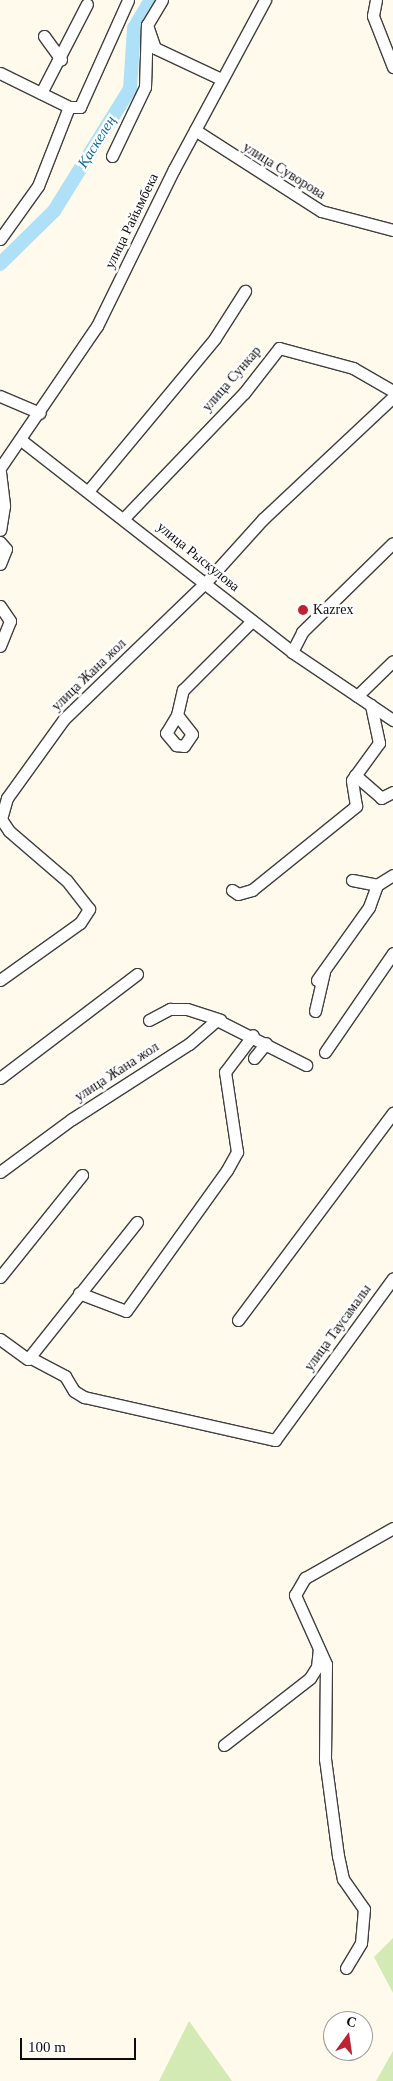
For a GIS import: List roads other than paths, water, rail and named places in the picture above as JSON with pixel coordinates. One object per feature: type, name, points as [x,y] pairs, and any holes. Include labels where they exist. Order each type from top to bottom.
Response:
[{"type":"street","points":[[0,239],[38,186],[74,107],[128,0]]},
{"type":"street","points":[[112,156],[145,86],[147,25],[162,0]]},
{"type":"street","name":"улица Райымбека","points":[[40,413],[97,326],[195,130],[265,0]]},
{"type":"street","points":[[376,0],[372,16],[393,66]]},
{"type":"street","points":[[42,93],[61,59],[87,4]]},
{"type":"street","points":[[147,25],[152,44],[160,52],[221,80]]},
{"type":"street","points":[[44,36],[61,59]]},
{"type":"street","points":[[0,73],[74,107]]},
{"type":"street","name":"улица Суворова","points":[[195,130],[321,211],[393,230]]},
{"type":"street","points":[[89,490],[214,338],[245,291]]},
{"type":"street","name":"улица Сункар","points":[[124,518],[244,392],[279,348],[353,368],[393,391]]},
{"type":"street","points":[[0,396],[40,413],[0,468]]},
{"type":"street","name":"улица Жана жол","points":[[0,980],[80,923],[90,909],[66,880],[9,831],[1,819],[8,798],[64,719],[206,582],[263,519],[393,398]]},
{"type":"street","name":"улица Рыскулова","points":[[21,440],[89,490],[292,652],[393,720]]},
{"type":"street","points":[[0,472],[4,506],[0,530]]},
{"type":"street","points":[[0,542],[6,549],[0,564]]},
{"type":"street","points":[[292,652],[302,632],[393,543]]},
{"type":"street","points":[[0,606],[10,621],[0,646]]},
{"type":"street","points":[[177,715],[186,686],[252,621]]},
{"type":"street","points":[[356,696],[393,661]]},
{"type":"street","points":[[232,890],[238,894],[252,890],[356,806],[358,798],[351,788],[355,775],[379,743],[371,705]]},
{"type":"street","points":[[355,775],[381,798],[393,792]]},
{"type":"street","points":[[317,980],[325,966],[369,907],[374,887],[393,875]]},
{"type":"street","points":[[352,880],[374,887]]},
{"type":"street","points":[[325,1052],[393,953]]},
{"type":"street","points":[[315,1011],[325,966]]},
{"type":"street","points":[[0,1078],[136,974]]},
{"type":"street","points":[[149,1020],[178,1009],[204,1012],[253,1035],[306,1066]]},
{"type":"street","name":"улица Жана жол","points":[[0,1172],[220,1020]]},
{"type":"street","points":[[79,1293],[126,1311],[227,1170],[237,1152],[226,1072],[230,1060],[253,1035]]},
{"type":"street","points":[[254,1058],[266,1043]]},
{"type":"street","points":[[238,1320],[393,1113]]},
{"type":"street","points":[[0,1277],[82,1175]]},
{"type":"street","points":[[29,1357],[137,1222]]},
{"type":"street","name":"улица Таусамалы","points":[[0,1339],[65,1376],[74,1391],[84,1397],[271,1440],[282,1436],[307,1397],[393,1278]]},
{"type":"street","points":[[346,1968],[361,1943],[364,1909],[343,1879],[338,1856],[325,1759],[326,1664],[296,1604],[300,1584],[393,1528]]},
{"type":"street","points":[[224,1746],[310,1678],[317,1667],[319,1648]]},
{"type":"waterway","name":"Қаскелең","points":[[0,264],[54,211],[130,89],[134,28],[151,0]]},
{"type":"place","name":"Kazrex","points":[[303,610]]}]
